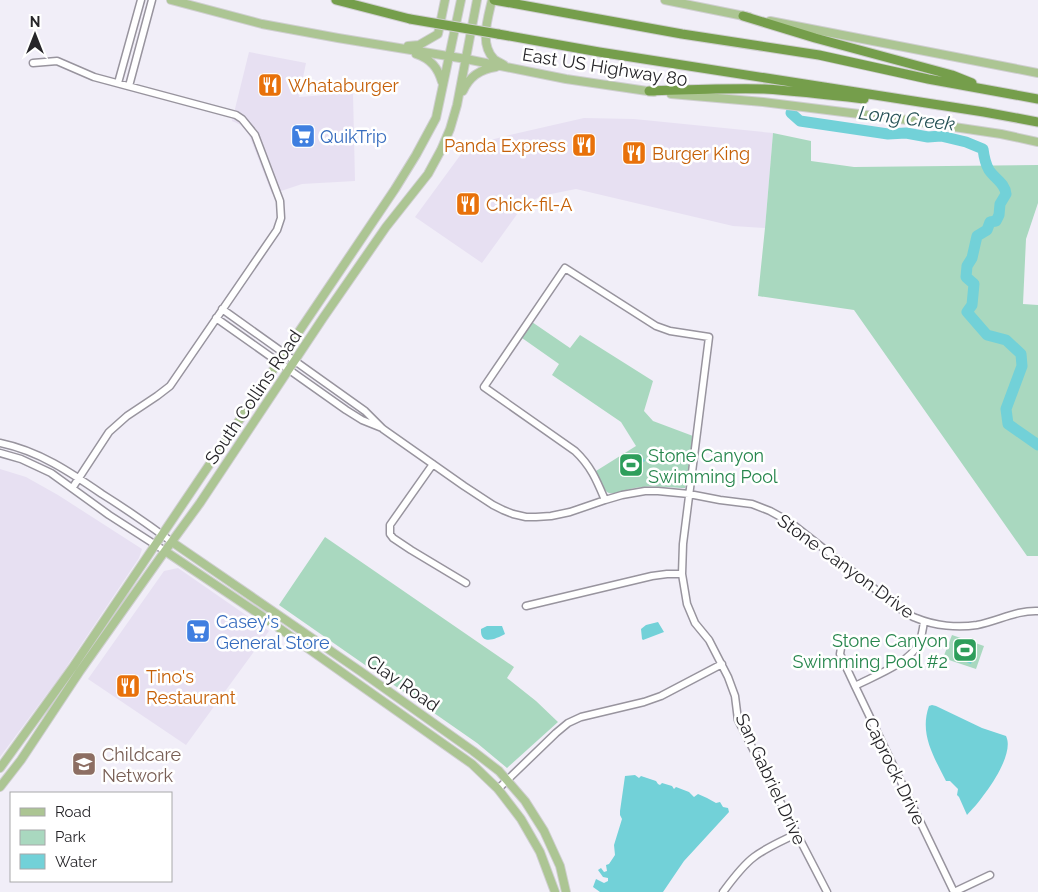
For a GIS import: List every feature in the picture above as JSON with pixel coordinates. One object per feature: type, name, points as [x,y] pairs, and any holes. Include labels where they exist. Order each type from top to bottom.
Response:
[{"type":"highway","points":[[336,0],[410,18],[599,52],[1038,122]]},
{"type":"highway","points":[[493,0],[682,34],[819,55],[928,79],[1038,99]]},
{"type":"highway","points":[[743,16],[815,38],[952,75],[989,90]]},
{"type":"highway","points":[[649,92],[764,89],[984,112]]},
{"type":"main road","name":"East US Highway 80","points":[[171,0],[262,24],[466,59],[566,79],[649,92],[763,102],[907,120],[1001,134],[1038,142]]},
{"type":"main road","points":[[396,48],[419,45],[438,34],[445,0]]},
{"type":"main road","name":"South Collins Road","points":[[0,787],[22,760],[77,669],[79,658],[375,219],[416,155],[436,118],[461,0]]},
{"type":"main road","name":"South Collins Road","points":[[0,768],[77,669],[86,663],[200,502],[386,227],[428,174],[450,130],[457,105],[477,0]]},
{"type":"main road","points":[[493,0],[485,35],[487,48],[494,59],[508,68]]},
{"type":"main road","points":[[665,0],[1038,73]]},
{"type":"main road","points":[[396,48],[425,57],[439,71],[443,84]]},
{"type":"main road","points":[[457,105],[466,84],[478,72],[493,68],[508,68]]},
{"type":"main road","points":[[375,219],[386,227]]},
{"type":"main road","name":"Clay Road","points":[[172,542],[360,671],[473,751],[499,772],[524,801],[544,831],[560,866],[566,892]]},
{"type":"main road","name":"Clay Road","points":[[165,551],[262,616],[472,764],[498,789],[521,819],[540,852],[555,892]]},
{"type":"main road","points":[[79,658],[86,663]]},
{"type":"street","points":[[118,83],[141,0]]},
{"type":"street","points":[[129,86],[152,0]]},
{"type":"street","points":[[33,63],[57,61],[94,77],[236,115],[242,119],[255,135],[280,201],[281,218],[277,230],[170,386],[127,416],[109,432],[73,487]]},
{"type":"street","name":"San Gabriel Drive","points":[[605,500],[592,471],[576,451],[484,387],[566,268],[656,326],[670,331],[709,338],[684,544],[682,574],[686,604],[695,624],[709,640],[722,664],[735,696],[738,720],[827,892]]},
{"type":"street","name":"Stone Canyon Drive","points":[[222,309],[365,411],[383,429],[503,510],[536,518],[560,514],[605,500],[645,491],[689,494],[752,504],[790,522],[899,608],[915,618],[934,624],[955,626],[977,625],[1007,616],[1038,611]]},
{"type":"street","name":"Stone Canyon Drive","points":[[216,318],[332,401],[362,420],[383,429]]},
{"type":"street","points":[[332,401],[338,392]]},
{"type":"street","points":[[0,443],[38,455],[57,465],[172,542]]},
{"type":"street","points":[[0,453],[36,465],[57,476],[110,515],[165,551]]},
{"type":"street","points":[[433,464],[390,525],[390,534],[411,550],[466,583]]},
{"type":"street","points":[[526,606],[652,576],[682,574]]},
{"type":"street","points":[[855,686],[905,660],[913,653],[922,636],[924,621]]},
{"type":"street","name":"Caprock Drive","points":[[841,648],[840,654],[954,892]]},
{"type":"street","points":[[498,789],[560,728],[568,723],[581,717],[661,696],[722,664]]},
{"type":"street","points":[[723,892],[741,869],[754,857],[796,834]]},
{"type":"street","points":[[954,892],[990,874]]},
{"type":"shaded area","points":[[249,52],[306,63],[299,97],[353,93],[355,181],[302,184],[272,194],[249,135],[241,125],[232,121]]},
{"type":"shaded area","points":[[584,118],[634,119],[773,133],[765,228],[733,226],[576,189],[541,196],[523,206],[482,263],[415,217],[467,146]]},
{"type":"shaded area","points":[[0,469],[26,477],[58,495],[142,549],[139,558],[61,675],[0,757]]},
{"type":"shaded area","points":[[178,568],[269,631],[186,745],[88,679],[164,571]]},
{"type":"green space","points":[[773,133],[811,141],[811,161],[854,167],[1038,165],[1038,203],[1026,239],[1023,304],[1038,305],[1038,556],[1027,556],[854,310],[758,296]]},
{"type":"green space","points":[[532,322],[570,348],[580,335],[653,381],[644,411],[653,421],[693,436],[685,488],[643,487],[612,493],[605,490],[596,471],[636,446],[621,422],[552,375],[559,364],[522,338]]},
{"type":"green space","points":[[325,537],[514,667],[507,678],[536,701],[558,722],[507,768],[477,743],[279,605]]},
{"type":"green space","name":"Stone Canyon Swimming Pool #2","points":[[952,635],[984,646],[976,669],[943,658]]},
{"type":"water","points":[[640,453],[645,461],[631,469],[626,460]]},
{"type":"water","points":[[658,622],[664,632],[643,640],[641,629],[646,625]]},
{"type":"water","points":[[487,626],[502,626],[505,634],[489,640],[483,638],[481,629]]},
{"type":"water","points":[[969,646],[976,648],[971,664],[964,661]]},
{"type":"water","points":[[932,705],[982,728],[1006,736],[1008,745],[1002,766],[996,778],[967,815],[957,795],[958,789],[950,781],[946,781],[929,745],[926,716],[929,706]]},
{"type":"water","points":[[635,775],[639,778],[641,776],[656,781],[660,785],[662,783],[672,786],[674,789],[676,787],[689,792],[694,797],[698,794],[716,803],[720,802],[723,807],[728,808],[729,812],[684,861],[663,892],[600,892],[593,887],[596,879],[604,883],[608,881],[608,878],[603,877],[598,870],[601,868],[604,872],[607,871],[606,865],[609,864],[615,855],[614,845],[622,819],[620,811],[625,776]]},
{"type":"waterway","name":"Long Creek","points":[[791,113],[800,121],[888,134],[906,133],[928,137],[941,136],[966,142],[983,149],[985,160],[991,173],[1002,184],[1006,194],[1000,204],[999,215],[996,221],[990,222],[987,230],[977,236],[972,258],[967,266],[966,277],[974,284],[972,305],[967,312],[987,335],[1006,340],[1021,354],[1022,366],[1006,409],[1008,424],[1038,445]]},
{"type":"place","name":"Whataburger","points":[[270,85]]},
{"type":"place","name":"QuikTrip","points":[[303,136]]},
{"type":"place","name":"Panda Express","points":[[584,145]]},
{"type":"place","name":"Burger King","points":[[634,153]]},
{"type":"place","name":"Chick-fil-A","points":[[468,204]]},
{"type":"place","name":"Stone Canyon Swimming Pool","points":[[631,465]]},
{"type":"place","name":"Casey's General Store","points":[[198,631]]},
{"type":"place","name":"Stone Canyon Swimming Pool #2","points":[[965,650]]},
{"type":"place","name":"Tino's Restaurant","points":[[128,686]]},
{"type":"place","name":"Childcare Network","points":[[84,764]]}]
